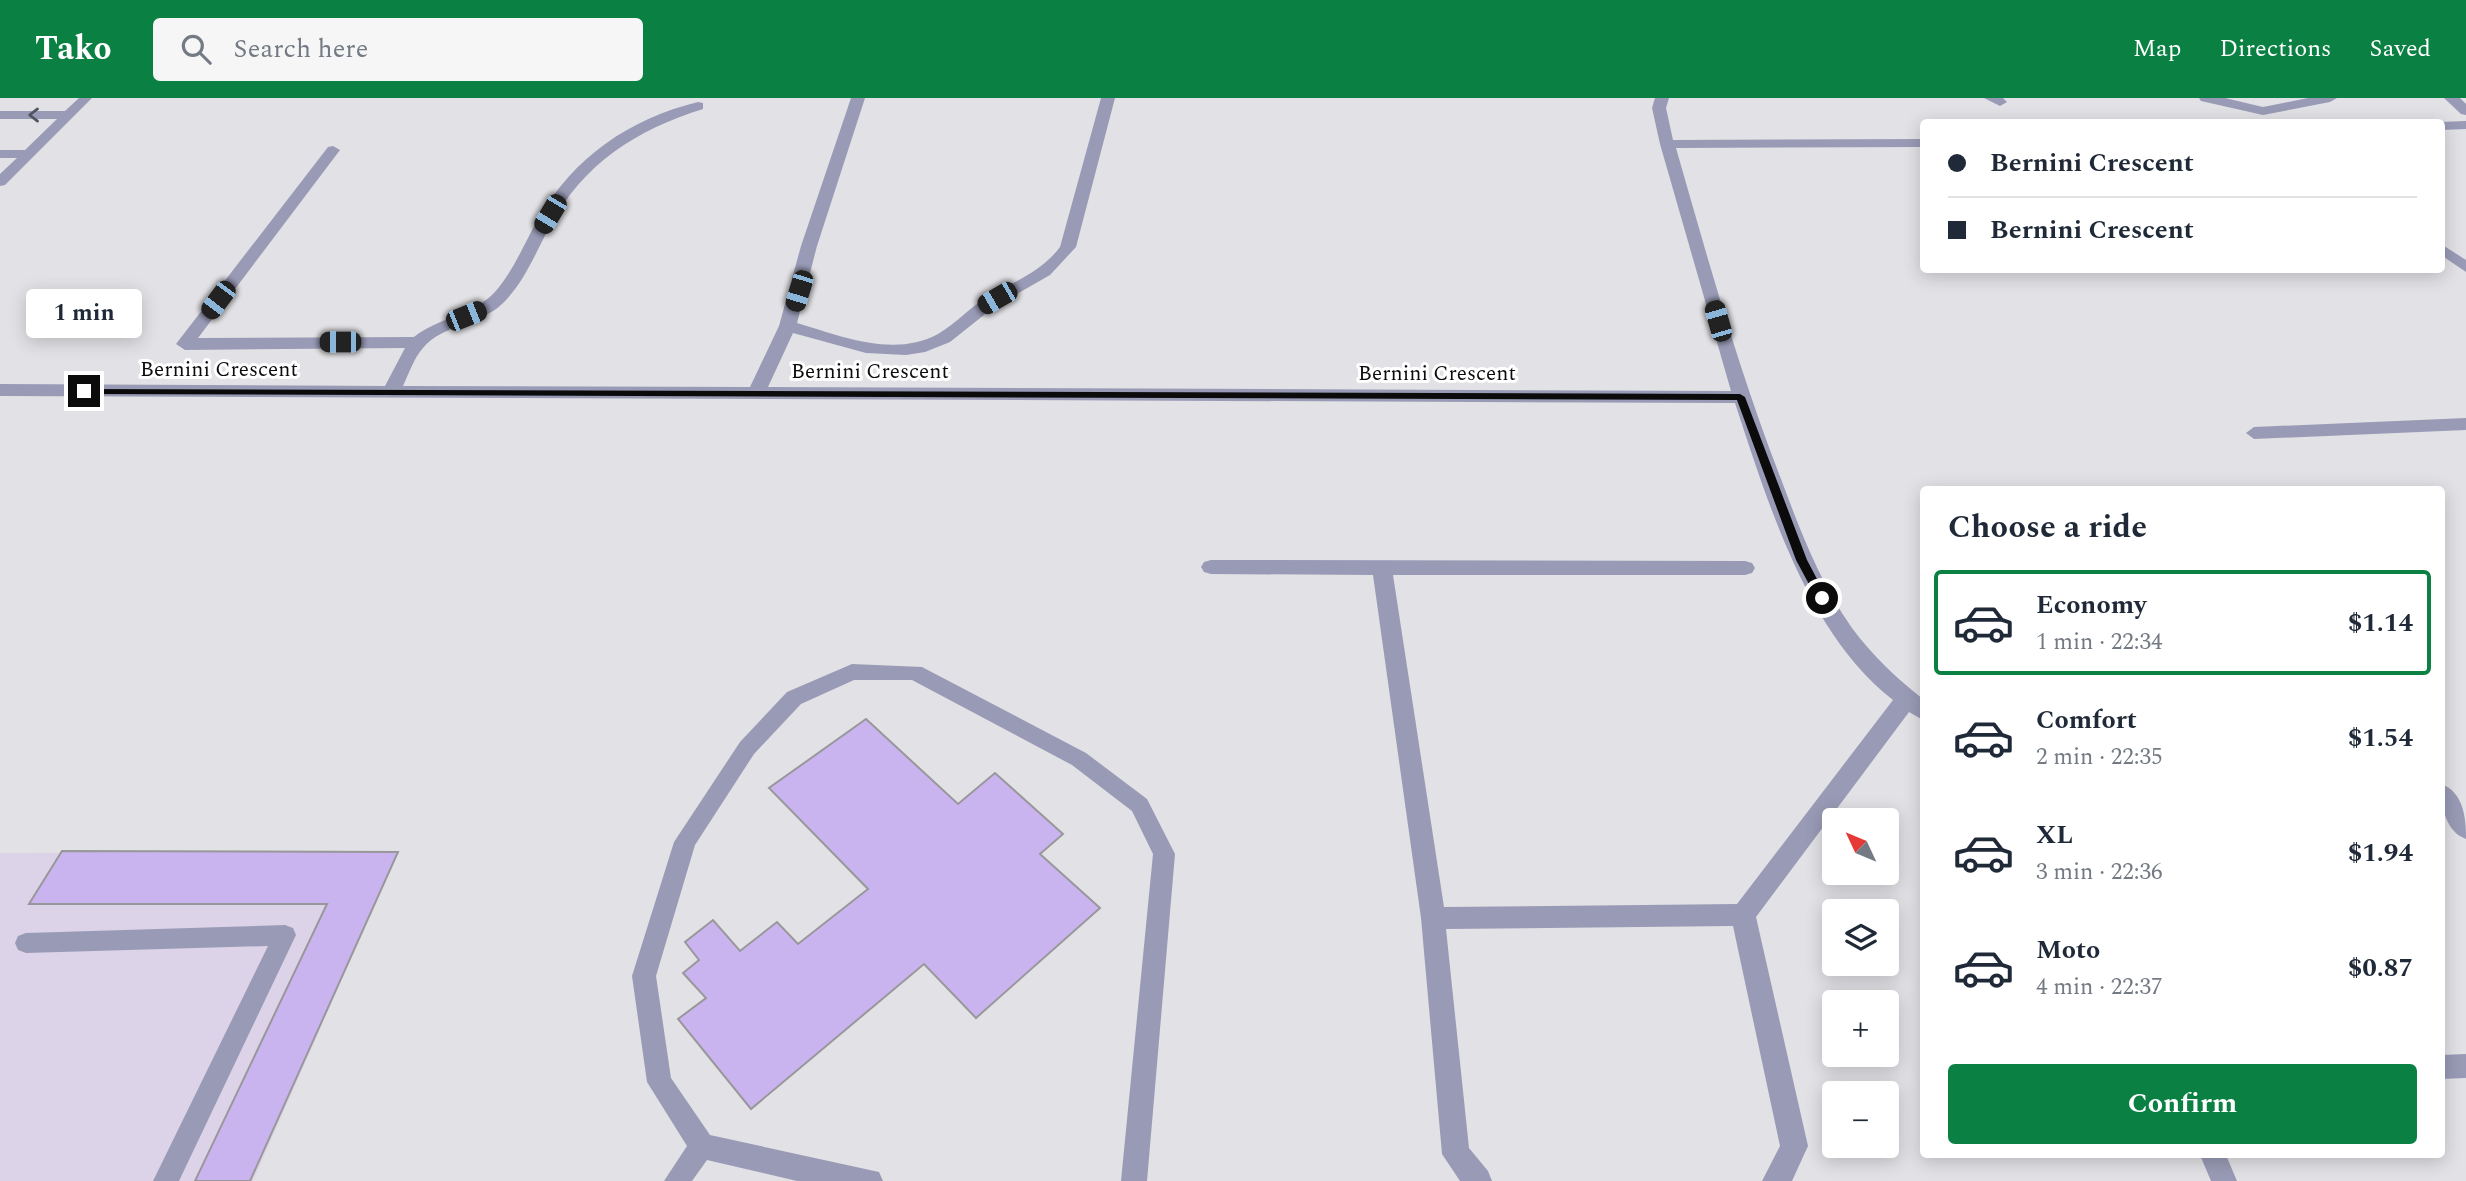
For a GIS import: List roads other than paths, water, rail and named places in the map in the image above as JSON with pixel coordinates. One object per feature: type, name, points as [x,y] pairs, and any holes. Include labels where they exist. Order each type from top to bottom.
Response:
[{"type":"street","points":[[756,394],[788,326],[809,246],[858,98]]},
{"type":"street","points":[[788,326],[876,349],[897,352],[917,349],[943,339],[979,309],[1042,275],[1059,261],[1068,247],[1108,98]]},
{"type":"street","points":[[1661,98],[1659,108],[1667,144],[1740,397],[1801,560],[1832,617],[1864,659],[1914,705],[1743,915]]},
{"type":"street","points":[[2206,98],[2263,111],[2330,98]]},
{"type":"street","points":[[2451,98],[2466,111]]},
{"type":"street","points":[[391,392],[418,342],[449,323],[482,309],[501,296],[562,194],[597,156],[631,130],[698,106]]},
{"type":"street","points":[[1667,144],[1920,143]]},
{"type":"street","points":[[333,150],[185,344],[418,342]]},
{"type":"street","name":"Bernini Crescent","points":[[0,390],[1740,397]]},
{"type":"street","points":[[1382,566],[1433,918],[1456,1154],[1478,1181]]},
{"type":"street","points":[[1211,567],[1745,568]]},
{"type":"street","points":[[1433,918],[1743,915]]},
{"type":"street","points":[[1743,915],[1794,1146],[1776,1181]]},
{"type":"lane","points":[[0,182],[86,98]]},
{"type":"lane","points":[[0,115],[69,115]]},
{"type":"lane","points":[[2445,126],[2466,125]]},
{"type":"lane","points":[[0,153],[28,154]]},
{"type":"lane","points":[[2445,251],[2466,267]]},
{"type":"lane","points":[[2254,433],[2466,424]]},
{"type":"lane","points":[[870,1181],[813,1172],[702,1146],[659,1082],[644,976],[685,842],[747,748],[794,698],[852,672],[915,673],[1079,759],[1140,805],[1164,854],[1134,1181]]},
{"type":"lane","points":[[2445,799],[2466,830]]},
{"type":"lane","points":[[26,943],[285,935],[166,1181]]},
{"type":"lane","points":[[2445,1067],[2466,1066]]},
{"type":"lane","points":[[677,1181],[702,1146]]},
{"type":"lane","points":[[2214,1158],[2224,1181]]}]
